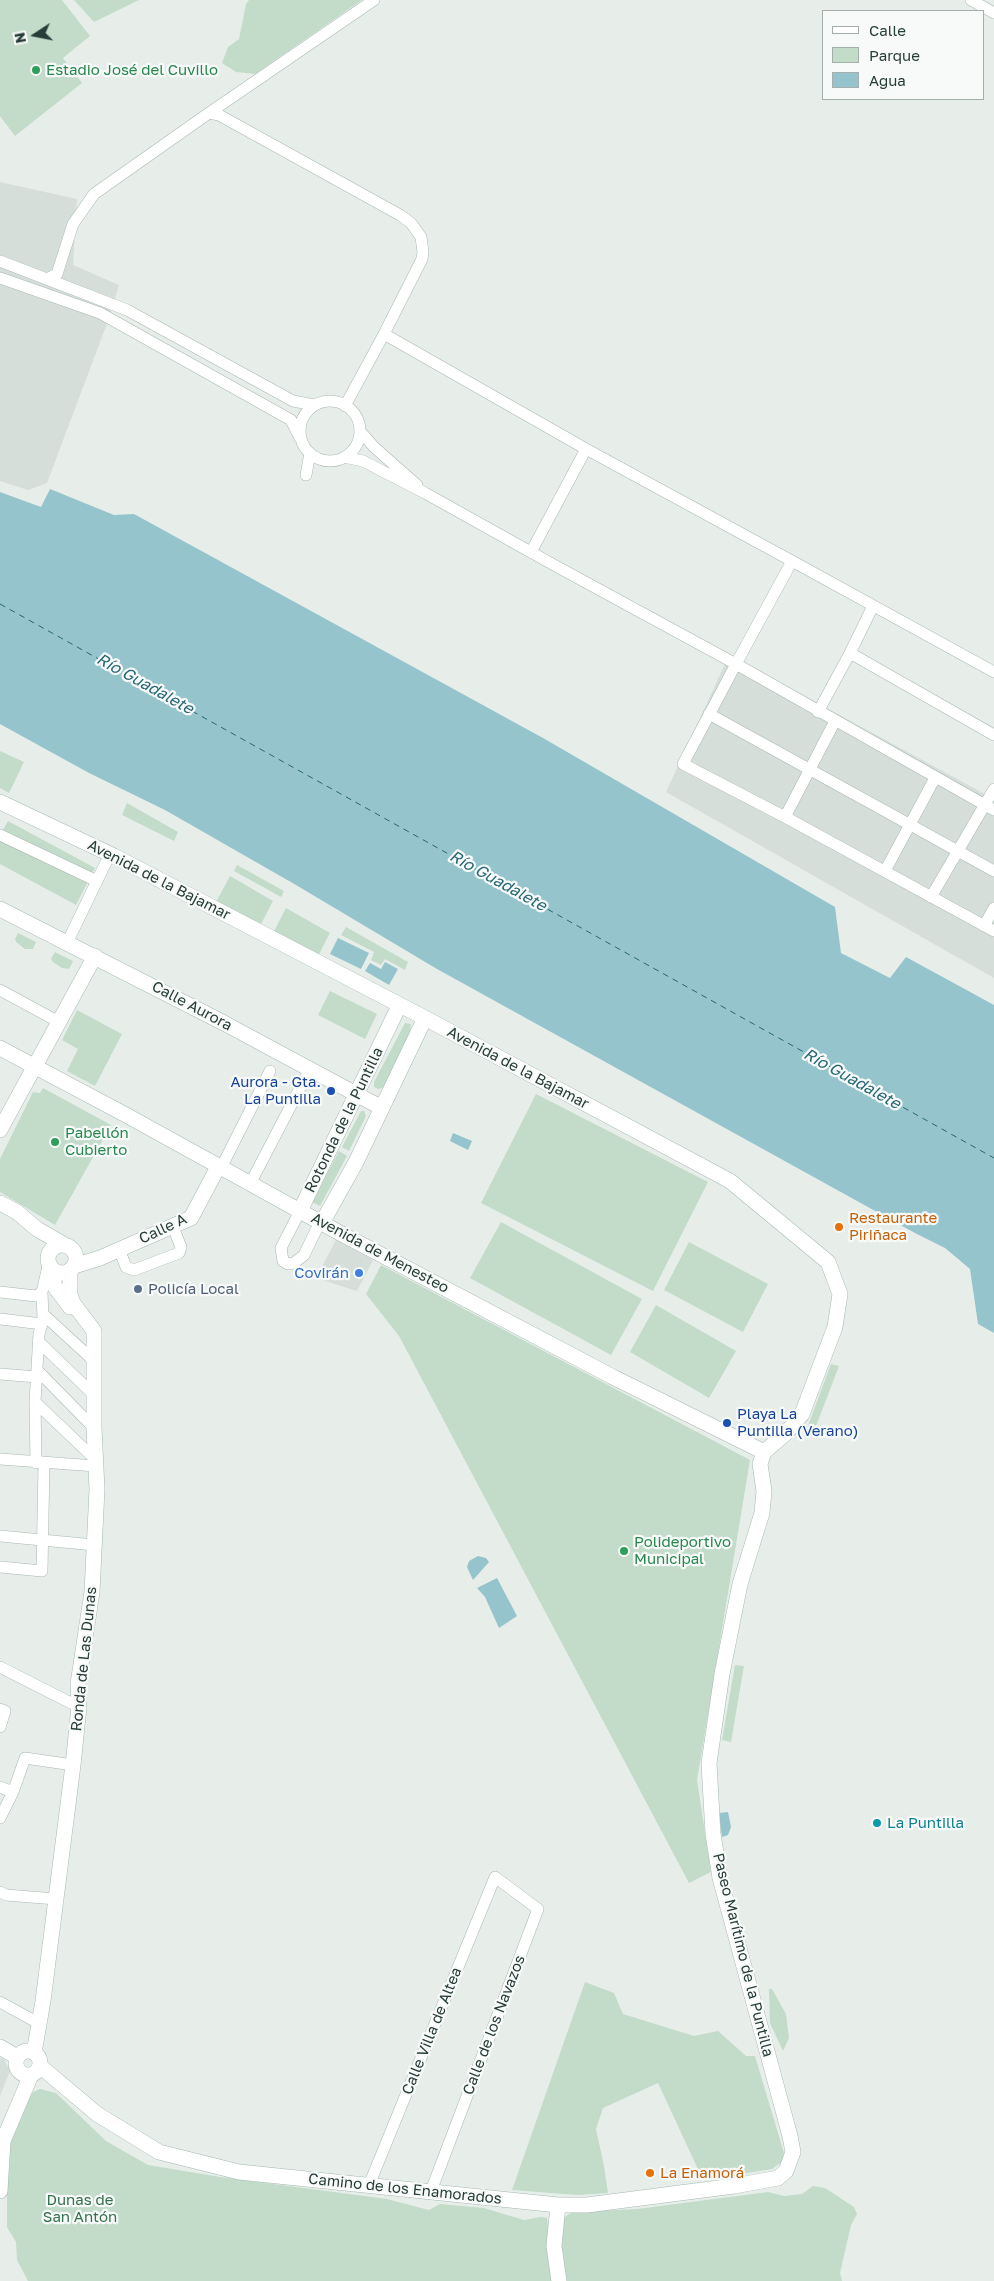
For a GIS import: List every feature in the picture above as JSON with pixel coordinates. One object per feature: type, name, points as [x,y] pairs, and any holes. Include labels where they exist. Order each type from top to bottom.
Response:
[{"type":"street","points":[[49,278],[57,274],[73,224],[94,194],[374,0]]},
{"type":"street","points":[[971,0],[994,12]]},
{"type":"street","points":[[209,113],[219,115],[243,127],[400,215],[411,223],[421,237],[424,252],[422,259],[345,406]]},
{"type":"street","points":[[0,261],[49,278],[127,310],[293,402],[314,405]]},
{"type":"street","points":[[0,272],[7,272],[127,310]]},
{"type":"street","points":[[0,278],[100,314],[290,420],[306,449],[322,460],[327,461],[344,457],[350,453],[357,443],[360,431]]},
{"type":"street","points":[[384,334],[586,448],[994,672]]},
{"type":"street","points":[[300,438],[300,425],[305,414],[314,405],[326,401],[338,402],[345,406],[357,419],[360,431],[374,448],[426,493]]},
{"type":"street","points":[[531,552],[586,448]]},
{"type":"street","points":[[310,453],[306,474],[322,460]]},
{"type":"street","points":[[344,457],[364,461],[426,493],[736,664],[989,807]]},
{"type":"street","points":[[792,561],[683,764],[786,817],[989,928],[994,908]]},
{"type":"street","points":[[818,712],[873,606]]},
{"type":"street","points":[[850,653],[994,735]]},
{"type":"street","points":[[709,714],[994,872]]},
{"type":"street","points":[[786,817],[835,721]]},
{"type":"street","points":[[885,871],[935,778]]},
{"type":"street","points":[[931,896],[989,807],[994,789]]},
{"type":"street","name":"Avenida de la Bajamar","points":[[2,807],[110,854],[399,1006],[426,1018],[730,1181],[828,1262],[840,1294],[835,1327],[802,1414],[786,1433],[764,1452]]},
{"type":"street","points":[[0,834],[96,881]]},
{"type":"street","points":[[67,943],[110,854]]},
{"type":"street","name":"Calle Aurora","points":[[0,909],[95,956],[382,1108]]},
{"type":"street","points":[[1,1126],[95,956]]},
{"type":"street","points":[[0,990],[59,1022]]},
{"type":"street","name":"Rotonda de la Puntilla","points":[[321,1223],[304,1255],[294,1263],[288,1264],[283,1261],[281,1248],[358,1095],[399,1006]]},
{"type":"street","points":[[321,1223],[356,1162],[426,1018]]},
{"type":"street","name":"Avenida de Menesteo","points":[[0,1048],[321,1223],[613,1377],[764,1452]]},
{"type":"street","points":[[250,1184],[310,1070]]},
{"type":"street","points":[[220,1168],[270,1071]]},
{"type":"street","name":"Calle A","points":[[72,1268],[191,1218],[220,1168]]},
{"type":"street","points":[[0,1203],[17,1212],[37,1229],[57,1255],[58,1273],[72,1268]]},
{"type":"street","points":[[115,1251],[126,1267],[134,1270],[179,1254],[182,1247],[173,1227]]},
{"type":"street","name":"Calle A","points":[[57,1255],[115,1251]]},
{"type":"street","points":[[57,1255],[76,1258],[72,1268],[69,1288],[73,1302],[94,1331]]},
{"type":"street","points":[[0,1567],[42,1571],[44,1540],[35,1402],[38,1341],[42,1319],[42,1292],[57,1255]]},
{"type":"street","points":[[57,1255],[55,1287],[73,1311],[94,1331]]},
{"type":"street","points":[[0,1292],[36,1296],[42,1292]]},
{"type":"street","points":[[0,1319],[42,1319],[94,1361]]},
{"type":"street","name":"Ronda de Las Dunas","points":[[32,2067],[40,2024],[73,1765],[78,1684],[92,1592],[98,1489],[94,1428],[94,1331]]},
{"type":"street","points":[[38,1341],[94,1395]]},
{"type":"street","points":[[0,1374],[37,1374],[94,1428]]},
{"type":"street","points":[[35,1402],[96,1463]]},
{"type":"street","name":"Paseo Marítimo de la Puntilla","points":[[764,1452],[760,1464],[764,1492],[762,1513],[740,1584],[722,1674],[709,1763],[710,1799],[720,1878],[790,2136],[793,2152],[790,2161]]},
{"type":"street","points":[[0,1459],[40,1463],[96,1463]]},
{"type":"street","points":[[0,1536],[94,1545]]},
{"type":"street","points":[[0,1667],[78,1707]]},
{"type":"street","points":[[0,1709],[5,1711],[0,1727]]},
{"type":"street","points":[[0,1818],[13,1792],[25,1758],[73,1765]]},
{"type":"street","points":[[0,1787],[13,1792]]},
{"type":"street","name":"Calle Villa de Altea","points":[[369,2186],[495,1877]]},
{"type":"street","name":"Calle de los Navazos","points":[[431,2191],[538,1910],[495,1877]]},
{"type":"street","points":[[0,1892],[6,1895],[56,1899]]},
{"type":"street","points":[[0,2002],[40,2024]]},
{"type":"street","points":[[0,2047],[18,2058],[16,2065],[32,2067]]},
{"type":"street","points":[[0,2123],[32,2067]]},
{"type":"street","points":[[0,2191],[3,2141],[32,2067]]},
{"type":"street","name":"Camino de los Enamorados","points":[[32,2067],[97,2114],[159,2152],[239,2172],[558,2204],[587,2205],[778,2178],[786,2170],[790,2161]]},
{"type":"street","points":[[558,2204],[554,2246],[559,2281]]},
{"type":"shaded area","points":[[0,182],[77,199],[73,265],[119,285],[108,321],[47,483],[28,490],[0,481]]},
{"type":"shaded area","points":[[729,655],[994,799],[994,978],[666,792]]},
{"type":"shaded area","points":[[336,1240],[373,1260],[357,1291],[316,1278]]},
{"type":"shaded area","points":[[0,2058],[4,2059],[10,2071],[0,2096]]},
{"type":"green space","name":"Estadio José del Cuvillo","points":[[0,0],[62,0],[90,36],[63,58],[82,83],[15,136],[0,116]]},
{"type":"green space","points":[[74,0],[139,0],[94,22]]},
{"type":"green space","points":[[249,0],[362,0],[255,74],[236,72],[222,63],[228,47],[239,39],[246,4]]},
{"type":"green space","points":[[0,751],[24,762],[9,793],[0,788]]},
{"type":"green space","points":[[127,803],[178,832],[174,841],[122,815]]},
{"type":"green space","points":[[8,821],[95,868],[76,905],[0,864],[0,835]]},
{"type":"green space","points":[[237,865],[284,891],[281,897],[234,871]]},
{"type":"green space","points":[[230,876],[273,901],[260,926],[215,904]]},
{"type":"green space","points":[[286,908],[330,933],[318,956],[273,933]]},
{"type":"green space","points":[[346,927],[408,962],[405,970],[385,959],[381,965],[371,960],[374,952],[341,935]]},
{"type":"green space","points":[[18,933],[36,942],[33,949],[25,949],[16,942],[15,939]]},
{"type":"green space","points":[[55,952],[73,961],[69,969],[62,968],[53,962],[51,959]]},
{"type":"green space","points":[[330,991],[377,1014],[365,1039],[318,1015]]},
{"type":"green space","points":[[77,1010],[122,1034],[95,1086],[67,1071],[78,1049],[62,1040]]},
{"type":"green space","points":[[405,1023],[411,1024],[410,1033],[383,1088],[378,1089],[374,1087],[374,1082]]},
{"type":"green space","name":"Pabellón Cubierto","points":[[43,1088],[111,1125],[55,1225],[0,1192],[0,1159],[33,1092],[40,1093]]},
{"type":"green space","points":[[536,1094],[708,1182],[653,1291],[481,1203]]},
{"type":"green space","points":[[361,1111],[364,1111],[366,1116],[349,1151],[342,1147]]},
{"type":"green space","points":[[339,1151],[347,1156],[320,1206],[312,1202]]},
{"type":"green space","points":[[501,1222],[642,1299],[611,1355],[470,1278]]},
{"type":"green space","points":[[689,1242],[768,1284],[743,1332],[664,1290]]},
{"type":"green space","name":"Polideportivo Municipal","points":[[381,1265],[750,1460],[697,1780],[711,1872],[689,1883],[399,1336],[366,1294]]},
{"type":"green space","points":[[656,1305],[736,1351],[709,1398],[630,1352]]},
{"type":"green space","points":[[831,1364],[839,1366],[813,1434],[806,1431]]},
{"type":"green space","points":[[735,1665],[744,1666],[731,1742],[722,1740]]},
{"type":"green space","points":[[585,1982],[614,1993],[623,2014],[694,2036],[718,2031],[746,2056],[755,2056],[784,2153],[782,2162],[772,2169],[703,2180],[658,2083],[603,2108],[596,2129],[608,2193],[578,2195],[512,2190]]},
{"type":"green space","points":[[769,1989],[772,1989],[786,2014],[789,2038],[783,2051],[770,2023]]},
{"type":"green space","name":"Dunas de San Antón","points":[[40,2089],[56,2093],[106,2141],[148,2165],[220,2177],[387,2199],[429,2210],[440,2204],[484,2208],[524,2220],[541,2217],[547,2218],[554,2281],[28,2281],[17,2260],[16,2242],[7,2227],[7,2170],[9,2146],[26,2103],[33,2092]]},
{"type":"green space","points":[[813,2186],[825,2188],[854,2207],[857,2214],[851,2225],[840,2273],[842,2281],[563,2281],[560,2227],[566,2216],[573,2212],[637,2209],[768,2192],[784,2196],[802,2194]]},
{"type":"water","name":"Río Guadalete","points":[[50,489],[114,515],[134,514],[543,738],[835,907],[841,953],[890,978],[906,957],[994,1005],[994,1333],[978,1324],[970,1269],[945,1248],[437,969],[165,810],[89,773],[0,724],[0,492],[41,507]]},
{"type":"water","points":[[338,938],[369,953],[361,969],[330,954]]},
{"type":"water","points":[[385,962],[398,969],[389,985],[365,971],[370,963],[381,969]]},
{"type":"water","points":[[453,1133],[472,1141],[468,1150],[450,1141]]},
{"type":"water","points":[[478,1556],[486,1558],[489,1562],[473,1580],[467,1567],[469,1561]]},
{"type":"water","points":[[497,1578],[517,1616],[499,1628],[485,1597],[477,1588]]},
{"type":"water","points":[[728,1812],[731,1827],[728,1835],[722,1837],[719,1813]]},
{"type":"ferry route","points":[[0,604],[994,1158]]},
{"type":"place","name":"Estadio José del Cuvillo","points":[[36,70]]},
{"type":"place","name":"Aurora - Gta. La Puntilla","points":[[331,1091]]},
{"type":"place","name":"Pabellón Cubierto","points":[[55,1142]]},
{"type":"place","name":"Restaurante Piriñaca","points":[[839,1227]]},
{"type":"place","name":"Covirán","points":[[359,1273]]},
{"type":"place","name":"Policía Local","points":[[138,1289]]},
{"type":"place","name":"Playa La Puntilla (Verano)","points":[[727,1423]]},
{"type":"place","name":"Polideportivo Municipal","points":[[624,1551]]},
{"type":"place","name":"La Puntilla","points":[[877,1823]]},
{"type":"place","name":"La Enamorá","points":[[650,2173]]}]
